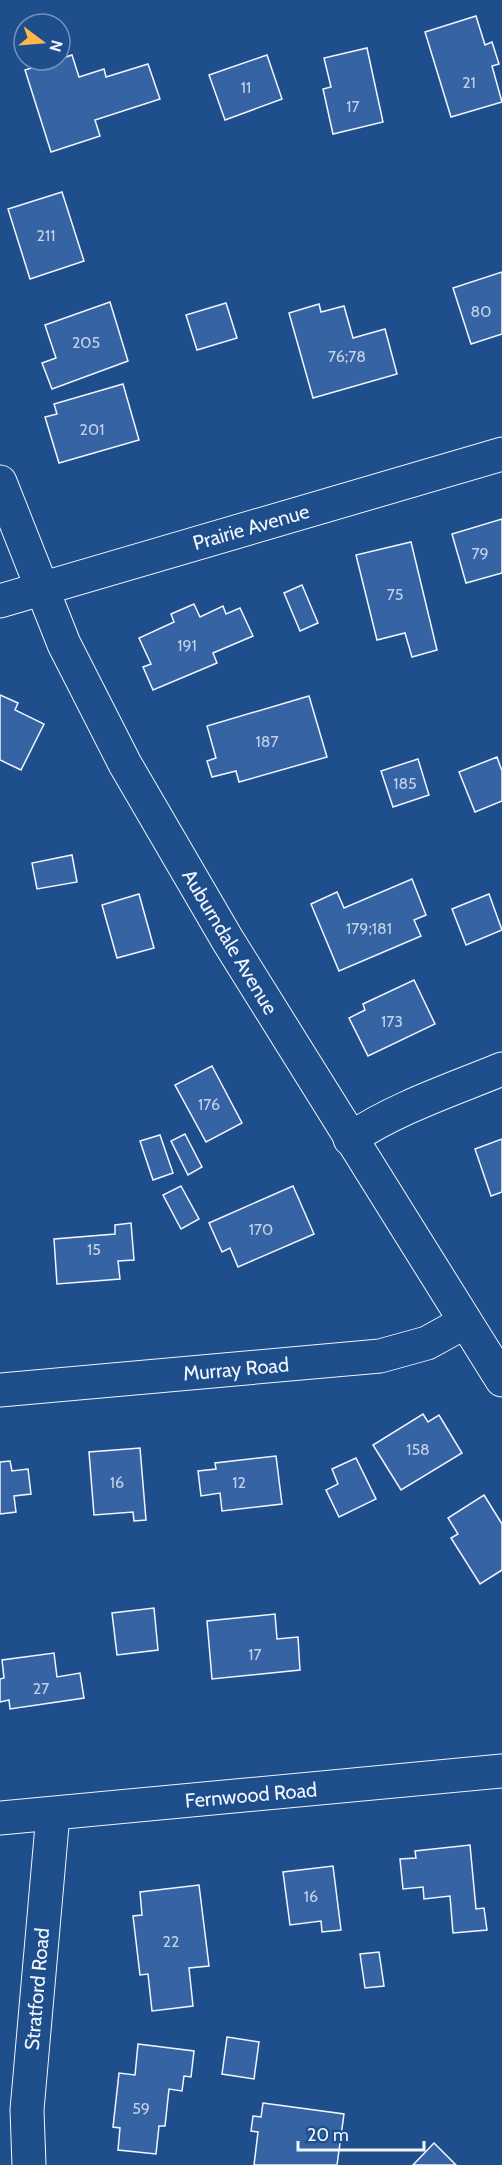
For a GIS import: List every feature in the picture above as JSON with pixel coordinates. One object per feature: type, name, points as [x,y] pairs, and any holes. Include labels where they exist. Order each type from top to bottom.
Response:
[{"type":"street","name":"Prairie Avenue","points":[[0,601],[502,454]]},
{"type":"street","name":"Auburndale Avenue","points":[[0,482],[40,588],[77,672],[120,756],[227,939],[502,1380]]},
{"type":"street","points":[[350,1139],[369,1126],[411,1106],[502,1070]]},
{"type":"street","name":"Murray Road","points":[[0,1390],[380,1356],[427,1343],[465,1322]]},
{"type":"street","name":"Fernwood Road","points":[[0,1818],[502,1771]]},
{"type":"street","name":"Stratford Road","points":[[29,2165],[27,2110],[53,1814]]},
{"type":"building","points":[[476,16],[485,45],[492,42],[499,64],[492,66],[502,102],[451,117],[425,32]]},
{"type":"building","points":[[367,48],[383,122],[333,134],[323,89],[331,87],[324,58]]},
{"type":"building","points":[[72,55],[79,77],[104,69],[106,77],[148,64],[160,99],[95,120],[100,136],[51,152],[26,72],[72,72]]},
{"type":"building","points":[[267,55],[282,99],[225,120],[209,75]]},
{"type":"building","points":[[62,192],[84,261],[30,279],[8,209]]},
{"type":"building","points":[[502,272],[502,334],[471,344],[453,288]]},
{"type":"building","points":[[110,302],[128,361],[52,389],[42,363],[56,358],[45,325]]},
{"type":"building","points":[[226,303],[237,338],[197,350],[186,315]]},
{"type":"building","points":[[319,304],[321,312],[344,306],[353,338],[385,329],[397,374],[313,398],[289,313]]},
{"type":"building","points":[[123,384],[139,440],[59,463],[45,417],[57,414],[54,404]]},
{"type":"building","points":[[502,519],[502,573],[466,583],[452,534]]},
{"type":"building","points":[[411,542],[437,650],[412,657],[405,633],[377,640],[356,555]]},
{"type":"building","points":[[302,585],[318,623],[300,631],[284,593]]},
{"type":"building","points":[[194,604],[200,617],[223,606],[226,614],[240,608],[253,636],[213,653],[217,663],[153,690],[143,667],[151,664],[139,638],[174,622],[171,614]]},
{"type":"building","points":[[0,695],[18,703],[15,710],[44,724],[21,770],[0,760]]},
{"type":"building","points":[[309,696],[327,757],[239,782],[236,771],[212,777],[207,761],[216,758],[207,726]]},
{"type":"building","points":[[497,757],[502,771],[502,801],[475,812],[459,772]]},
{"type":"building","points":[[418,759],[429,795],[393,807],[381,771]]},
{"type":"building","points":[[72,855],[77,882],[37,889],[32,863]]},
{"type":"building","points":[[412,879],[426,915],[414,920],[421,936],[339,971],[311,904],[337,892],[344,908]]},
{"type":"building","points":[[139,894],[154,948],[117,958],[102,905]]},
{"type":"building","points":[[489,894],[502,930],[466,945],[452,909]]},
{"type":"building","points":[[414,980],[435,1024],[368,1056],[349,1018],[365,1010],[363,1004]]},
{"type":"building","points":[[212,1066],[242,1123],[206,1142],[175,1085]]},
{"type":"building","points":[[185,1134],[202,1167],[188,1175],[171,1141]]},
{"type":"building","points":[[160,1135],[173,1173],[153,1180],[140,1141]]},
{"type":"building","points":[[502,1139],[502,1192],[491,1196],[475,1149]]},
{"type":"building","points":[[181,1186],[199,1219],[181,1229],[163,1195]]},
{"type":"building","points":[[293,1186],[314,1234],[238,1267],[230,1248],[222,1252],[209,1223]]},
{"type":"building","points":[[131,1223],[134,1260],[118,1261],[120,1279],[57,1284],[54,1239],[115,1234],[115,1225]]},
{"type":"building","points":[[423,1414],[428,1422],[439,1415],[462,1453],[401,1490],[373,1445]]},
{"type":"building","points":[[140,1448],[146,1520],[134,1521],[133,1512],[94,1515],[89,1452]]},
{"type":"building","points":[[276,1456],[282,1504],[222,1511],[220,1493],[201,1496],[198,1471],[216,1469],[215,1463]]},
{"type":"building","points":[[356,1458],[376,1499],[339,1517],[326,1490],[338,1484],[332,1469]]},
{"type":"building","points":[[10,1461],[12,1471],[28,1469],[31,1494],[14,1496],[16,1512],[0,1514],[0,1462]]},
{"type":"building","points":[[484,1495],[502,1524],[502,1570],[480,1584],[451,1538],[458,1534],[448,1518]]},
{"type":"building","points":[[154,1608],[158,1650],[117,1655],[112,1613]]},
{"type":"building","points":[[275,1614],[277,1639],[298,1637],[300,1670],[212,1679],[207,1621]]},
{"type":"building","points":[[54,1653],[57,1677],[80,1673],[84,1698],[10,1709],[9,1700],[0,1702],[0,1679],[4,1678],[2,1660]]},
{"type":"building","points":[[470,1845],[476,1909],[484,1908],[487,1930],[453,1933],[450,1896],[424,1899],[423,1887],[403,1889],[400,1859],[416,1858],[415,1851]]},
{"type":"building","points":[[333,1866],[341,1930],[322,1932],[321,1921],[290,1925],[283,1872]]},
{"type":"building","points":[[199,1885],[209,1966],[189,1968],[193,2006],[152,2011],[148,1974],[140,1975],[133,1916],[142,1915],[140,1892]]},
{"type":"building","points":[[379,1952],[384,1986],[365,1988],[360,1954]]},
{"type":"building","points":[[227,2037],[259,2042],[254,2079],[222,2074]]},
{"type":"building","points":[[138,2044],[194,2051],[191,2077],[184,2076],[182,2091],[169,2089],[165,2126],[159,2126],[156,2154],[118,2150],[120,2128],[113,2127],[119,2073],[135,2075]]},
{"type":"building","points":[[263,2103],[344,2114],[337,2165],[254,2165],[258,2132],[251,2131],[253,2116],[261,2117]]},
{"type":"building","points":[[434,2143],[456,2165],[413,2165]]}]
